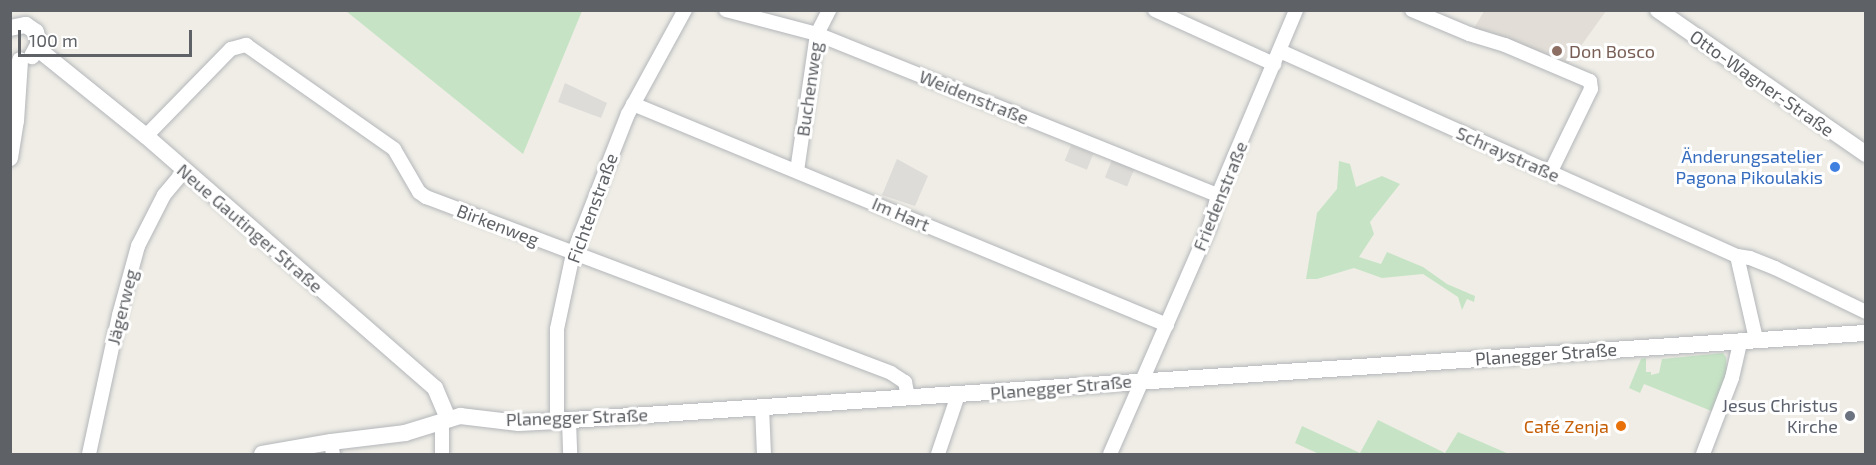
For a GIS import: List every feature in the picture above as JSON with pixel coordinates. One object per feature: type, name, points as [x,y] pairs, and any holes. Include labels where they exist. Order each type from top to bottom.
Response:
[{"type":"street","points":[[31,27],[36,10]]},
{"type":"street","name":"Fichtenstraße","points":[[570,454],[563,420],[557,329],[573,254],[633,104],[685,10]]},
{"type":"street","name":"Weidenstraße","points":[[726,10],[817,34],[1218,195]]},
{"type":"street","name":"Buchenweg","points":[[797,171],[817,34],[829,10]]},
{"type":"street","name":"Schraystraße","points":[[1155,10],[1277,57],[1550,173],[1866,312]]},
{"type":"street","name":"Friedenstraße","points":[[1110,454],[1210,225],[1218,195],[1296,10]]},
{"type":"street","points":[[1412,10],[1469,34],[1505,45],[1590,81],[1591,89],[1550,173]]},
{"type":"street","name":"Otto-Wagner-Straße","points":[[1658,10],[1866,154]]},
{"type":"street","points":[[10,28],[20,24],[31,27],[38,37],[38,49],[31,58],[15,59],[16,121],[10,158]]},
{"type":"street","name":"Birkenweg","points":[[146,136],[231,49],[246,45],[394,150],[422,195],[891,373],[905,382],[908,398]]},
{"type":"street","name":"Neue Gautinger Straße","points":[[38,49],[146,136],[435,388],[445,419]]},
{"type":"street","name":"Im Hart","points":[[633,104],[1167,325]]},
{"type":"street","name":"Jägerweg","points":[[89,454],[119,315],[138,246],[164,195],[184,171]]},
{"type":"street","points":[[1703,454],[1748,340],[1741,256]]},
{"type":"street","name":"Planegger Straße","points":[[262,454],[332,448],[405,433],[445,419],[472,416],[519,423],[1866,333]]},
{"type":"street","points":[[938,454],[958,402],[958,395]]},
{"type":"street","points":[[762,407],[764,454]]},
{"type":"street","points":[[442,454],[445,419]]},
{"type":"shaded area","name":"Don Bosco","points":[[1484,11],[1606,11],[1568,64],[1504,37],[1473,30]]},
{"type":"shaded area","points":[[565,83],[607,103],[601,118],[558,102]]},
{"type":"shaded area","points":[[1071,145],[1093,154],[1087,170],[1065,161]]},
{"type":"shaded area","points":[[897,159],[928,176],[915,206],[882,195]]},
{"type":"shaded area","points":[[1112,160],[1134,169],[1127,187],[1105,178]]},
{"type":"green space","points":[[346,11],[582,11],[523,154]]},
{"type":"green space","points":[[1339,161],[1350,164],[1356,187],[1382,176],[1400,184],[1370,222],[1374,234],[1359,257],[1381,264],[1387,252],[1423,267],[1447,284],[1475,296],[1474,302],[1467,299],[1462,310],[1458,297],[1423,274],[1382,278],[1354,268],[1317,279],[1306,279],[1317,213],[1337,189]]},
{"type":"green space","points":[[1723,353],[1726,357],[1727,374],[1714,412],[1644,384],[1640,393],[1629,388],[1641,359],[1646,358],[1646,372],[1651,372],[1651,375],[1659,373],[1662,359]]},
{"type":"green space","points":[[1378,420],[1445,453],[1458,432],[1509,454],[1319,454],[1295,443],[1302,426],[1360,453]]},
{"type":"place","name":"Don Bosco","points":[[1557,51]]},
{"type":"place","name":"Änderungsatelier Pagona Pikoulakis","points":[[1835,167]]},
{"type":"place","name":"Jesus Christus Kirche","points":[[1850,416]]},
{"type":"place","name":"Café Zenja","points":[[1621,426]]}]
